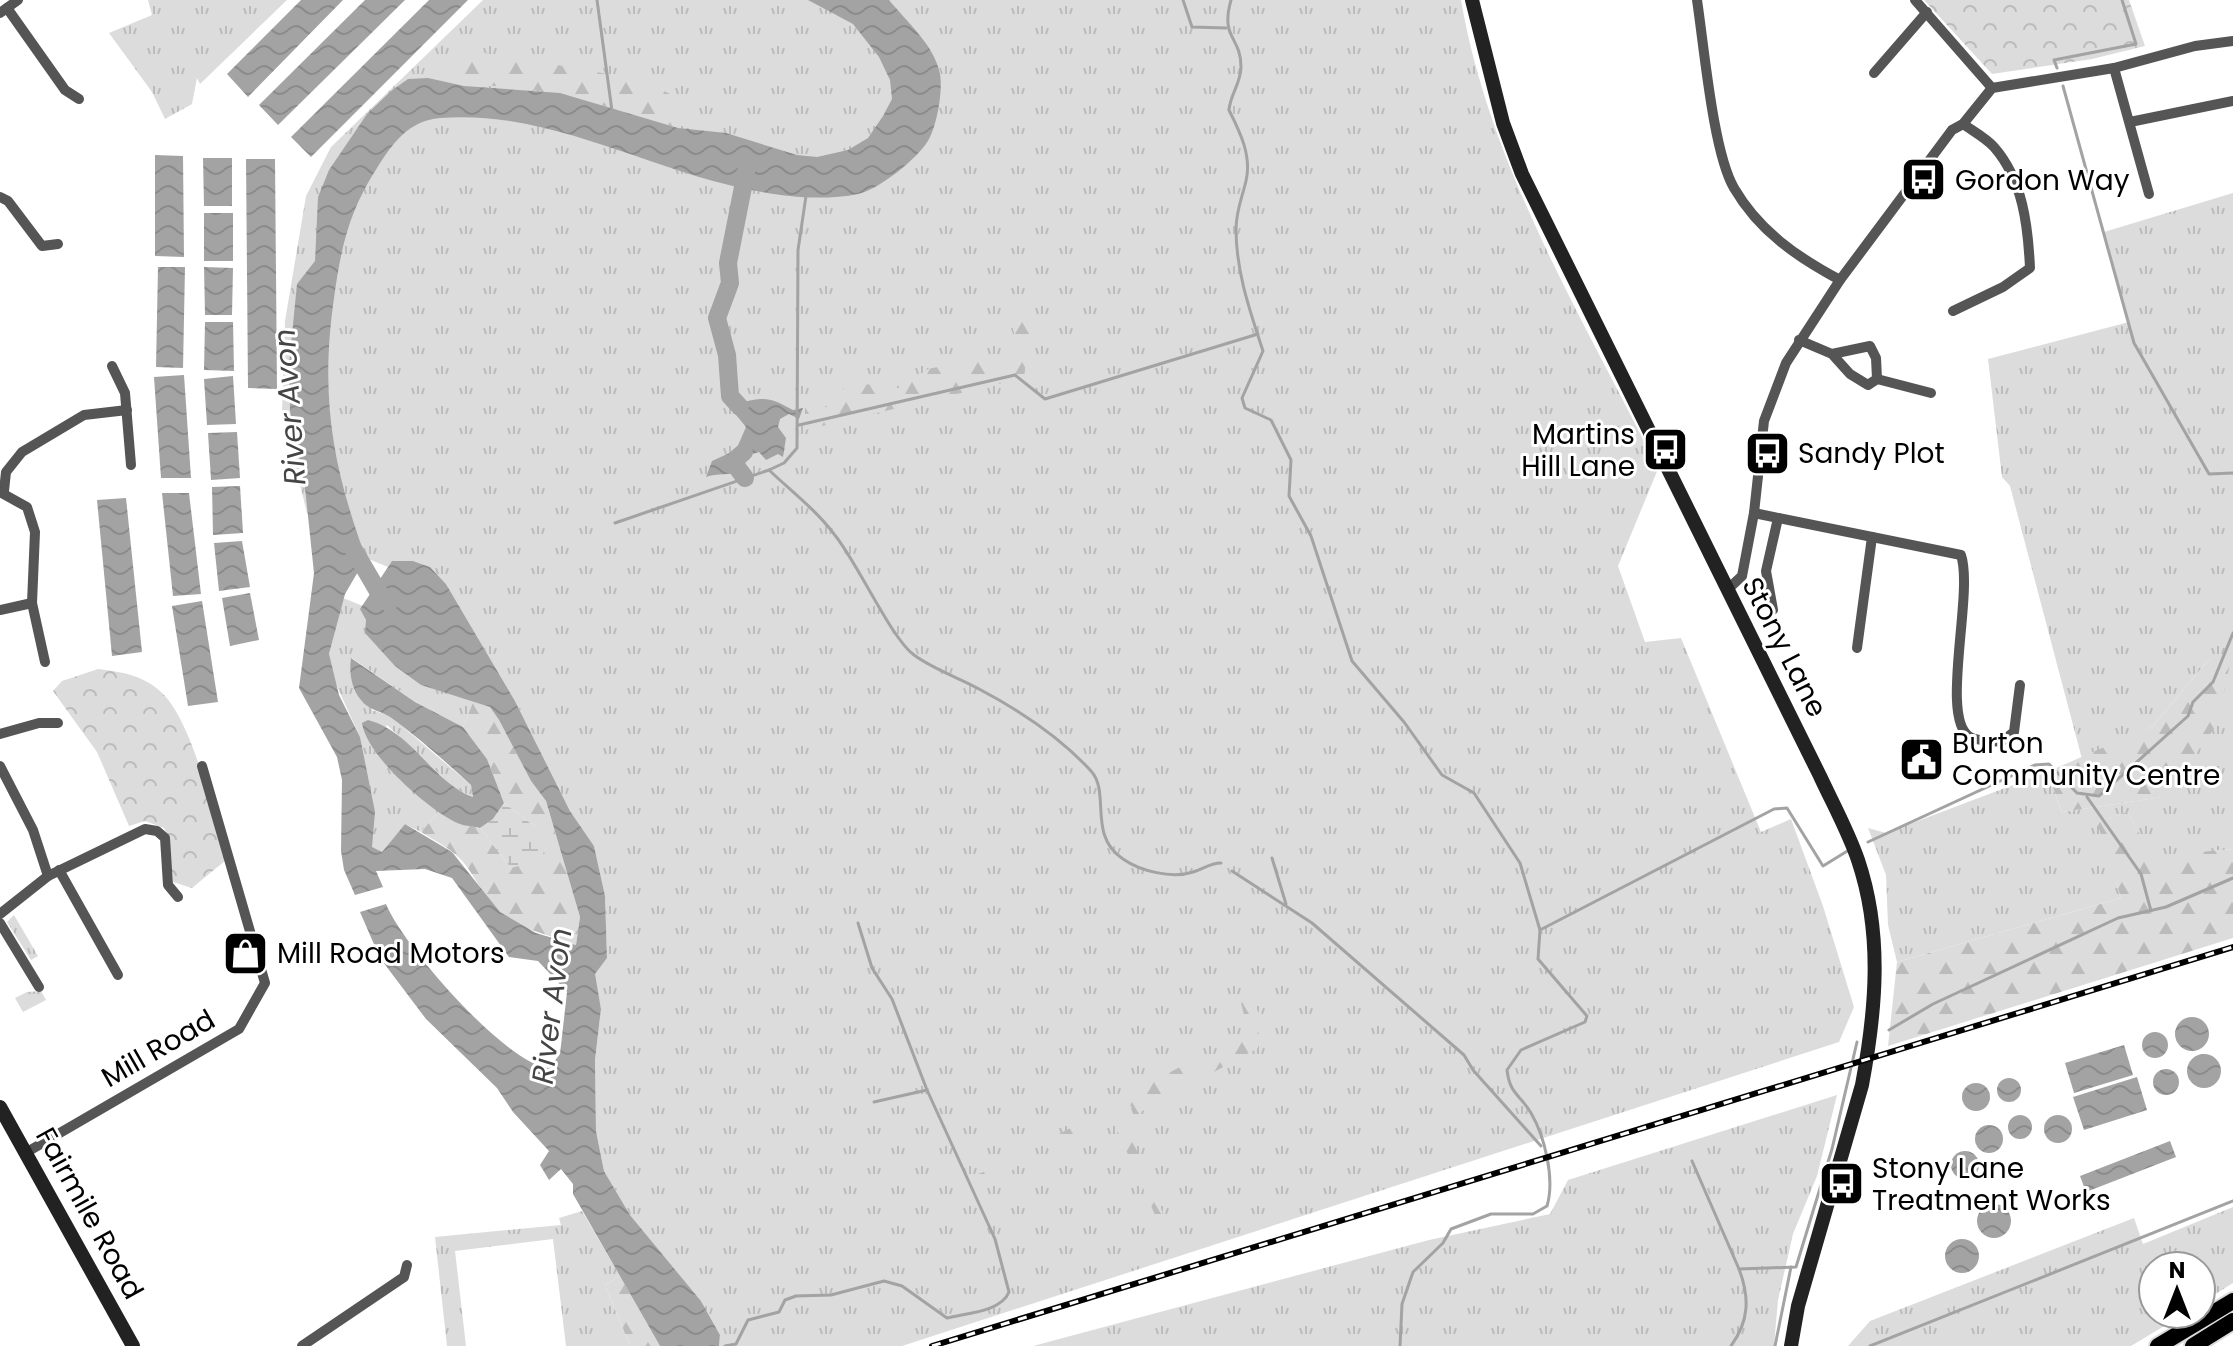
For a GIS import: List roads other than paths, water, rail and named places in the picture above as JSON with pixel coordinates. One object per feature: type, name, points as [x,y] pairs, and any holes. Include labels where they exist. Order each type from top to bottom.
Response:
[{"type":"main road","name":"Stony Lane","points":[[1472,0],[1503,123],[1522,174],[1857,856],[1875,946],[1875,999],[1862,1085],[1805,1282],[1791,1346]]},
{"type":"main road","name":"Fairmile Road","points":[[0,1107],[133,1346]]},
{"type":"main road","points":[[2158,1346],[2233,1301]]},
{"type":"main road","points":[[2193,1346],[2233,1321]]},
{"type":"street","points":[[18,0],[4,10],[65,90],[79,99]]},
{"type":"street","points":[[1697,0],[1717,132],[1732,186],[1760,224],[1799,258],[1840,280]]},
{"type":"street","points":[[1915,0],[1992,88]]},
{"type":"street","points":[[1874,73],[1927,12]]},
{"type":"street","points":[[1727,590],[1742,576],[1754,513],[1764,421],[1786,363],[1840,280],[1952,130],[1963,124],[1992,88],[2114,68],[2195,46],[2233,41]]},
{"type":"street","points":[[2114,68],[2149,194]]},
{"type":"street","points":[[2130,122],[2233,101]]},
{"type":"street","points":[[1953,311],[2003,287],[2030,268],[2028,221],[2013,180],[1994,147],[1963,124]]},
{"type":"street","points":[[0,197],[8,201],[42,246],[58,244]]},
{"type":"street","points":[[1799,340],[1832,354],[1850,374],[1868,385],[1877,379],[1931,393]]},
{"type":"street","points":[[1832,354],[1870,346],[1876,358],[1877,379]]},
{"type":"street","points":[[112,366],[125,393],[131,465]]},
{"type":"street","points":[[45,662],[32,603],[35,532],[27,507],[2,492],[6,472],[22,452],[84,415],[127,410]]},
{"type":"street","points":[[1754,513],[1961,555],[1967,571],[1967,592],[1956,703],[1958,725],[1971,738],[2001,742],[2014,732],[2020,685]]},
{"type":"street","points":[[1773,610],[1766,571],[1778,518]]},
{"type":"street","points":[[1857,648],[1872,537]]},
{"type":"street","points":[[0,610],[32,603]]},
{"type":"street","points":[[0,734],[39,723],[58,723]]},
{"type":"street","points":[[0,766],[33,830],[48,876]]},
{"type":"street","name":"Mill Road","points":[[27,1152],[239,1029],[265,983],[202,766]]},
{"type":"street","points":[[0,914],[48,876],[152,829],[165,838],[168,885],[178,897]]},
{"type":"street","points":[[59,870],[118,975]]},
{"type":"street","points":[[0,923],[39,987]]},
{"type":"street","points":[[302,1346],[321,1341],[404,1277],[407,1265]]},
{"type":"water","points":[[301,0],[343,0],[248,97],[227,74]]},
{"type":"water","points":[[365,0],[405,0],[278,125],[259,105]]},
{"type":"water","points":[[429,0],[468,0],[311,157],[291,137]]},
{"type":"water","points":[[808,0],[889,0],[919,35],[937,64],[941,89],[932,133],[924,147],[887,180],[866,191],[847,196],[786,196],[682,172],[563,133],[522,123],[482,118],[429,120],[402,135],[359,199],[343,246],[330,334],[328,367],[332,430],[345,492],[366,558],[345,594],[329,654],[339,695],[360,737],[375,812],[372,847],[382,852],[405,824],[452,852],[500,912],[536,933],[576,945],[580,917],[546,801],[531,781],[499,720],[490,707],[421,685],[395,666],[365,633],[366,620],[360,609],[392,561],[413,561],[430,567],[446,584],[515,701],[570,811],[594,846],[605,896],[607,958],[595,974],[601,1009],[595,1060],[596,1131],[604,1171],[630,1215],[701,1301],[720,1335],[719,1346],[660,1346],[573,1194],[573,1184],[561,1169],[549,1180],[540,1165],[549,1151],[513,1112],[497,1088],[426,1019],[380,958],[360,912],[386,904],[412,946],[457,1000],[507,1046],[530,1061],[549,1068],[560,1054],[567,992],[538,961],[509,957],[452,878],[425,869],[376,871],[383,887],[355,895],[344,870],[341,851],[342,780],[337,757],[299,688],[314,573],[305,488],[290,411],[289,365],[297,284],[315,261],[318,197],[329,170],[367,114],[408,79],[428,78],[464,86],[560,93],[678,128],[726,133],[797,155],[817,157],[848,150],[868,138],[883,116],[892,99],[890,80],[879,57],[853,24]]},
{"type":"water","points":[[155,155],[183,156],[184,257],[155,256]]},
{"type":"water","points":[[203,158],[232,158],[232,206],[204,206]]},
{"type":"water","points":[[246,159],[275,159],[277,389],[248,388]]},
{"type":"water","points":[[204,213],[233,213],[233,261],[204,261]]},
{"type":"water","points":[[158,267],[185,267],[183,368],[156,367]]},
{"type":"water","points":[[204,267],[233,268],[232,315],[205,315]]},
{"type":"water","points":[[205,322],[233,322],[234,371],[204,370]]},
{"type":"water","points":[[184,375],[191,478],[161,478],[154,377]]},
{"type":"water","points":[[233,376],[236,424],[207,425],[204,379]]},
{"type":"water","points":[[726,386],[732,388],[740,403],[768,399],[793,410],[803,408],[799,419],[789,414],[780,419],[778,427],[786,438],[783,457],[778,454],[766,460],[759,452],[743,457],[741,470],[737,472],[706,477],[712,461],[736,450],[746,427],[727,404]]},
{"type":"water","points":[[237,432],[240,478],[211,480],[208,433]]},
{"type":"water","points":[[240,486],[243,533],[213,535],[212,487]]},
{"type":"water","points":[[162,493],[189,493],[201,594],[173,596]]},
{"type":"water","points":[[126,498],[142,652],[112,656],[97,500]]},
{"type":"water","points":[[242,541],[250,587],[219,591],[214,543]]},
{"type":"water","points":[[250,593],[259,640],[230,646],[222,598]]},
{"type":"water","points":[[202,601],[218,702],[188,706],[172,606]]},
{"type":"water","points":[[351,658],[415,702],[463,727],[487,759],[504,803],[493,819],[480,828],[455,822],[414,793],[386,765],[366,736],[362,723],[368,720],[398,735],[446,780],[473,797],[471,785],[433,751],[393,719],[361,700],[352,680]]},
{"type":"water","points":[[2192,1017],[2204,1022],[2209,1034],[2204,1046],[2192,1051],[2180,1046],[2175,1034],[2180,1022]]},
{"type":"water","points":[[2155,1032],[2164,1036],[2168,1045],[2164,1054],[2155,1058],[2146,1054],[2142,1045],[2146,1036]]},
{"type":"water","points":[[2124,1045],[2133,1075],[2074,1093],[2065,1063]]},
{"type":"water","points":[[2204,1054],[2216,1059],[2221,1071],[2216,1083],[2204,1088],[2192,1083],[2187,1071],[2192,1059]]},
{"type":"water","points":[[2166,1069],[2175,1073],[2179,1082],[2175,1091],[2166,1095],[2157,1091],[2153,1082],[2157,1073]]},
{"type":"water","points":[[2137,1077],[2147,1110],[2084,1130],[2073,1097]]},
{"type":"water","points":[[2009,1078],[2017,1082],[2021,1090],[2017,1098],[2009,1102],[2001,1098],[1997,1090],[2001,1082]]},
{"type":"water","points":[[1976,1083],[1986,1087],[1990,1097],[1986,1107],[1976,1111],[1966,1107],[1962,1097],[1966,1087]]},
{"type":"water","points":[[2020,1115],[2028,1119],[2032,1127],[2028,1135],[2020,1139],[2012,1135],[2008,1127],[2012,1119]]},
{"type":"water","points":[[2058,1115],[2068,1119],[2072,1129],[2068,1139],[2058,1143],[2048,1139],[2044,1129],[2048,1119]]},
{"type":"water","points":[[1989,1125],[1999,1129],[2003,1139],[1999,1149],[1989,1153],[1979,1149],[1975,1139],[1979,1129]]},
{"type":"water","points":[[2170,1141],[2176,1157],[2086,1192],[2080,1176]]},
{"type":"water","points":[[1965,1151],[1975,1155],[1979,1165],[1975,1175],[1965,1179],[1955,1175],[1951,1165],[1955,1155]]},
{"type":"water","points":[[1994,1204],[2006,1209],[2011,1221],[2006,1233],[1994,1238],[1982,1233],[1977,1221],[1982,1209]]},
{"type":"water","points":[[1962,1239],[1974,1244],[1979,1256],[1974,1268],[1962,1273],[1950,1268],[1945,1256],[1950,1244]]},
{"type":"waterway","points":[[597,0],[612,111]]},
{"type":"waterway","points":[[1183,0],[1192,27],[1226,28]]},
{"type":"waterway","points":[[1231,0],[1229,30],[1238,49],[1241,67],[1229,110],[1241,136],[1247,162],[1246,181],[1237,216],[1238,261],[1263,351],[1242,398],[1245,408],[1271,420],[1291,460],[1289,496],[1311,536],[1352,661],[1404,722],[1442,775],[1474,793],[1520,863],[1540,930],[1538,959],[1587,1016],[1585,1022],[1521,1050],[1507,1070],[1510,1085],[1531,1113],[1541,1134],[1549,1171],[1547,1206],[1533,1214],[1491,1214],[1451,1229],[1443,1243],[1413,1272],[1402,1304],[1400,1346]]},
{"type":"waterway","points":[[2057,68],[2054,60],[2136,44],[2122,0]]},
{"type":"waterway","points":[[2063,86],[2134,343],[2209,474],[2233,473]]},
{"type":"waterway","name":"River Avon","points":[[740,407],[730,396],[727,355],[717,318],[730,283],[728,263],[747,167]]},
{"type":"waterway","points":[[615,523],[769,470],[784,463],[797,448],[798,250],[806,196]]},
{"type":"waterway","points":[[799,425],[1015,375],[1045,399],[1258,334]]},
{"type":"waterway","name":"River Avon","points":[[744,452],[737,458],[736,466],[745,478]]},
{"type":"waterway","points":[[769,470],[827,525],[895,633],[914,655],[1024,715],[1053,736],[1091,771],[1097,780],[1106,838],[1123,859],[1147,870],[1176,875],[1221,863]]},
{"type":"waterway","name":"River Avon","points":[[351,545],[379,593],[389,603]]},
{"type":"waterway","points":[[1868,842],[2035,765],[2049,764],[2077,793],[2099,796],[2188,716],[2193,702],[2213,682],[2233,633]]},
{"type":"waterway","points":[[2087,797],[2141,874],[2151,911]]},
{"type":"waterway","points":[[1540,930],[1774,809],[1787,808],[1823,866],[1849,850]]},
{"type":"waterway","points":[[1272,858],[1286,904]]},
{"type":"waterway","points":[[1232,871],[1312,923],[1464,1055],[1473,1070],[1541,1146]]},
{"type":"waterway","points":[[1889,1030],[1933,1004],[2118,918],[2166,907],[2233,878]]},
{"type":"waterway","points":[[725,1346],[736,1344],[748,1320],[779,1312],[785,1300],[796,1296],[831,1295],[884,1281],[902,1286],[947,1318],[991,1308],[1005,1299],[1009,1292],[995,1239],[927,1090],[892,999],[872,968],[858,923]]},
{"type":"waterway","points":[[1731,1346],[1741,1328],[1746,1309],[1739,1269],[1796,1267],[1832,1149],[1857,1042]]},
{"type":"waterway","points":[[874,1102],[927,1090]]},
{"type":"waterway","points":[[1692,1161],[1739,1269]]},
{"type":"waterway","points":[[1870,1346],[2233,1201]]},
{"type":"waterway","points":[[1775,1346],[1791,1267]]},
{"type":"railway","points":[[932,1346],[2233,947]]},
{"type":"place","name":"Gordon Way","points":[[1924,180]]},
{"type":"place","name":"Martins Hill Lane","points":[[1666,450]]},
{"type":"place","name":"Sandy Plot","points":[[1767,453]]},
{"type":"place","name":"Burton Community Centre","points":[[1921,759]]},
{"type":"place","name":"Mill Road Motors","points":[[246,953]]},
{"type":"place","name":"Stony Lane Treatment Works","points":[[1841,1184]]}]
